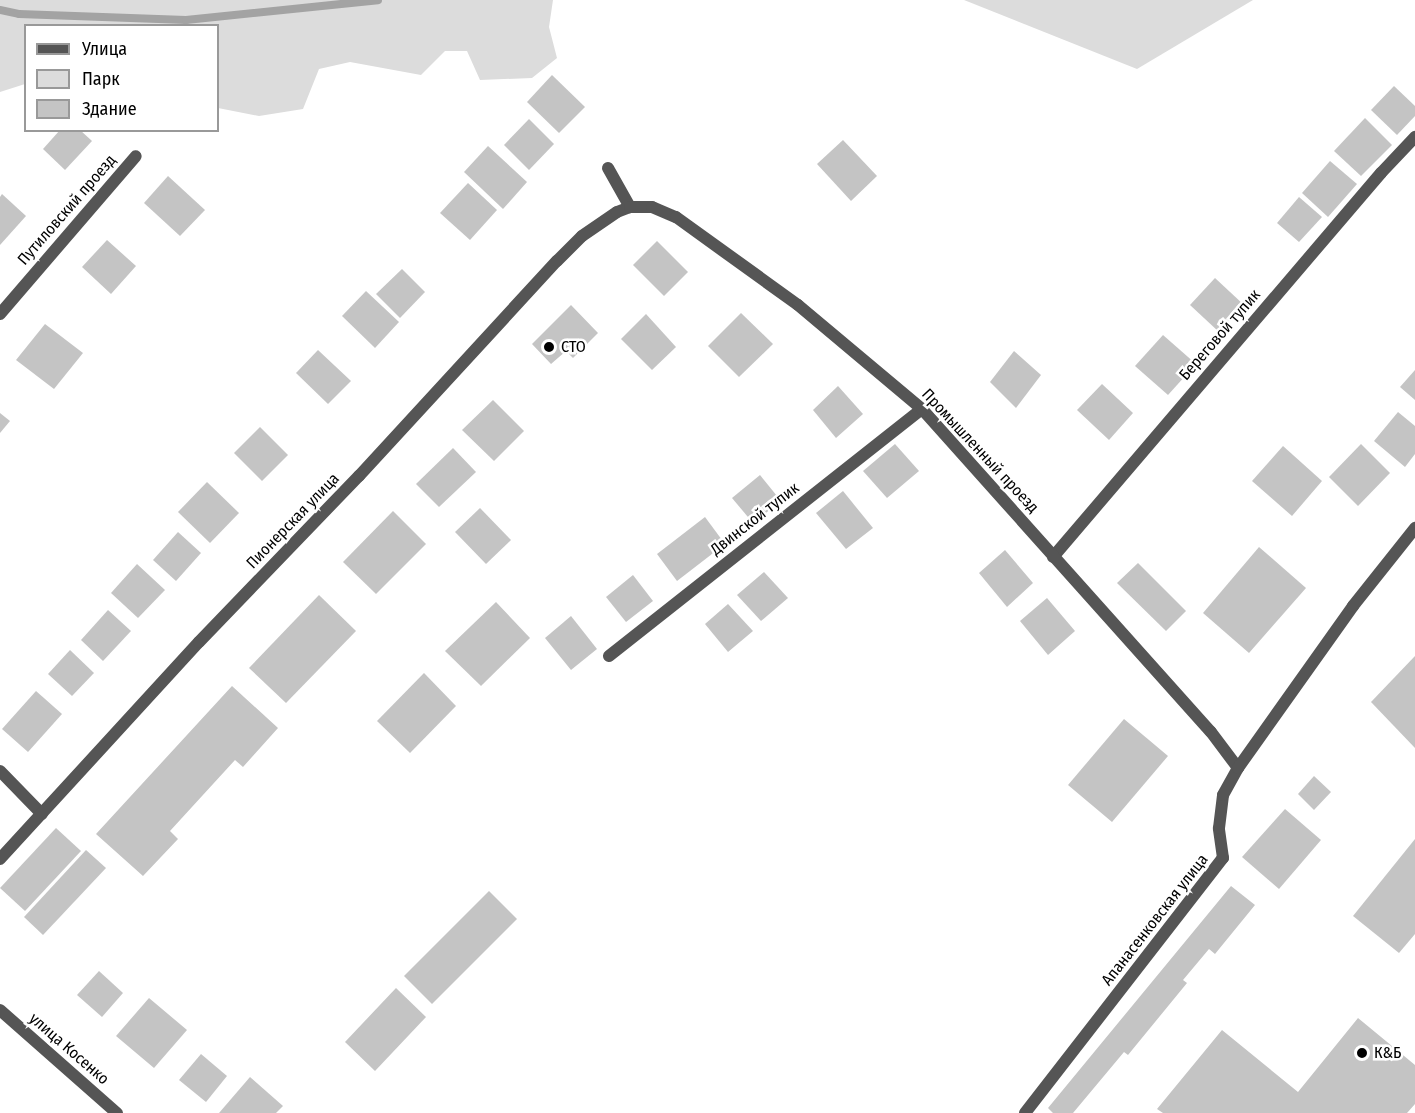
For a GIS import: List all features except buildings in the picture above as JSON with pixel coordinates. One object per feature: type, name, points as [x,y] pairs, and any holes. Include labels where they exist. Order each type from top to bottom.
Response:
[{"type":"street","name":"Береговой тупик","points":[[1053,557],[1373,182],[1415,137]]},
{"type":"street","name":"Путиловский проезд","points":[[0,314],[136,156]]},
{"type":"street","points":[[608,168],[630,207]]},
{"type":"street","name":"Промышленный проезд","points":[[616,212],[630,207],[652,207],[676,217],[798,304],[922,409],[1211,732],[1238,768]]},
{"type":"street","name":"Пионерская улица","points":[[0,860],[557,261],[582,236],[616,212]]},
{"type":"street","name":"Двинской тупик","points":[[609,656],[922,409]]},
{"type":"street","name":"Апанасенковская улица","points":[[1025,1113],[1223,858],[1219,828],[1223,795],[1238,768],[1353,606],[1415,528]]},
{"type":"street","points":[[0,771],[42,813]]},
{"type":"street","name":"улица Косенко","points":[[0,1010],[117,1113]]},
{"type":"green space","points":[[0,0],[553,0],[549,27],[557,58],[532,78],[480,80],[467,51],[445,51],[421,75],[350,62],[319,69],[303,109],[259,116],[219,108],[219,24],[24,24],[24,84],[0,92]]},
{"type":"green space","points":[[964,0],[1253,0],[1137,69]]},
{"type":"waterway","points":[[0,10],[19,14],[186,20],[378,0]]},
{"type":"place","name":"СТО","points":[[549,347]]},
{"type":"place","name":"К&Б","points":[[1362,1053]]}]
